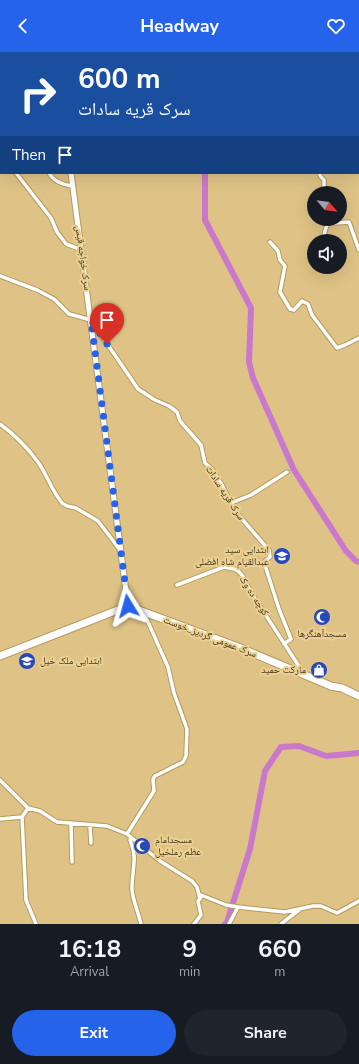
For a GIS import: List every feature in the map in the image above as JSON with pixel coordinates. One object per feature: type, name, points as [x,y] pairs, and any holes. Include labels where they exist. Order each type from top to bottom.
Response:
[{"type":"highway","name":"سرک عمومی گردیز_خوست","points":[[128,606],[238,647],[331,686],[342,688],[359,696]]},
{"type":"highway","points":[[0,656],[128,606]]},
{"type":"highway","name":"سرک عمومی گردیز_خوست","points":[[331,686],[359,702]]},
{"type":"street","points":[[17,174],[51,218],[57,232],[66,244],[82,250]]},
{"type":"street","points":[[50,174],[57,182],[73,186]]},
{"type":"street","name":"سرک خواجه قیس","points":[[71,174],[128,606]]},
{"type":"street","points":[[320,174],[324,180],[324,186]]},
{"type":"street","points":[[347,222],[349,222],[359,250]]},
{"type":"street","points":[[270,242],[278,251],[280,260],[285,266],[280,292],[290,309],[296,309],[302,301],[308,304],[312,315],[337,348],[345,346],[359,338]]},
{"type":"street","points":[[0,276],[37,290],[54,299],[69,314],[91,320]]},
{"type":"street","name":"سرک قریه سادات","points":[[91,320],[138,389],[177,412],[180,421],[201,445],[205,463],[215,475],[235,511],[269,550],[270,557],[264,562],[279,609],[291,639],[284,644]]},
{"type":"street","points":[[0,424],[25,445],[38,462],[62,503],[76,508],[98,521],[121,552]]},
{"type":"street","points":[[231,503],[251,495],[287,472]]},
{"type":"street","name":"کوچه ده وک","points":[[177,585],[224,567],[234,569],[242,575],[252,594],[304,675]]},
{"type":"street","points":[[127,834],[154,791],[153,779],[155,776],[184,762],[186,756],[187,729],[174,693],[168,667],[144,612]]},
{"type":"street","points":[[0,780],[28,808],[40,811],[57,822],[107,826],[127,834],[160,861],[192,881],[197,887],[200,899]]},
{"type":"street","points":[[28,808],[22,817],[26,900],[36,924]]},
{"type":"street","points":[[0,819],[22,817]]},
{"type":"street","points":[[71,823],[72,862]]},
{"type":"street","points":[[90,825],[91,843]]},
{"type":"street","points":[[131,837],[130,840],[134,849],[135,863],[132,888],[141,924]]},
{"type":"street","points":[[194,924],[201,915],[198,901],[201,895],[238,907],[285,912],[313,906],[321,906],[337,913],[359,901]]},
{"type":"street","points":[[229,924],[238,907]]},
{"type":"street","points":[[281,924],[300,909]]},
{"type":"waterway","points":[[205,174],[205,220],[251,308],[249,362],[253,378],[294,470],[346,551],[359,562]]},
{"type":"waterway","points":[[225,924],[227,922],[250,849],[265,771],[281,747],[299,746],[326,756],[359,753]]},
{"type":"place","name":"ابتدایی سید عبدالقیام شاه افضلی","points":[[282,556]]},
{"type":"place","name":"مسجدآهنگرها","points":[[322,617]]},
{"type":"place","name":"ابتدایی ملک خیل","points":[[27,661]]},
{"type":"place","name":"مارکت حمید","points":[[319,670]]},
{"type":"place","name":"مسجدامام عظم رملخیل","points":[[142,846]]},
{"type":"route","points":[[107,344],[91,320],[128,606]]}]
